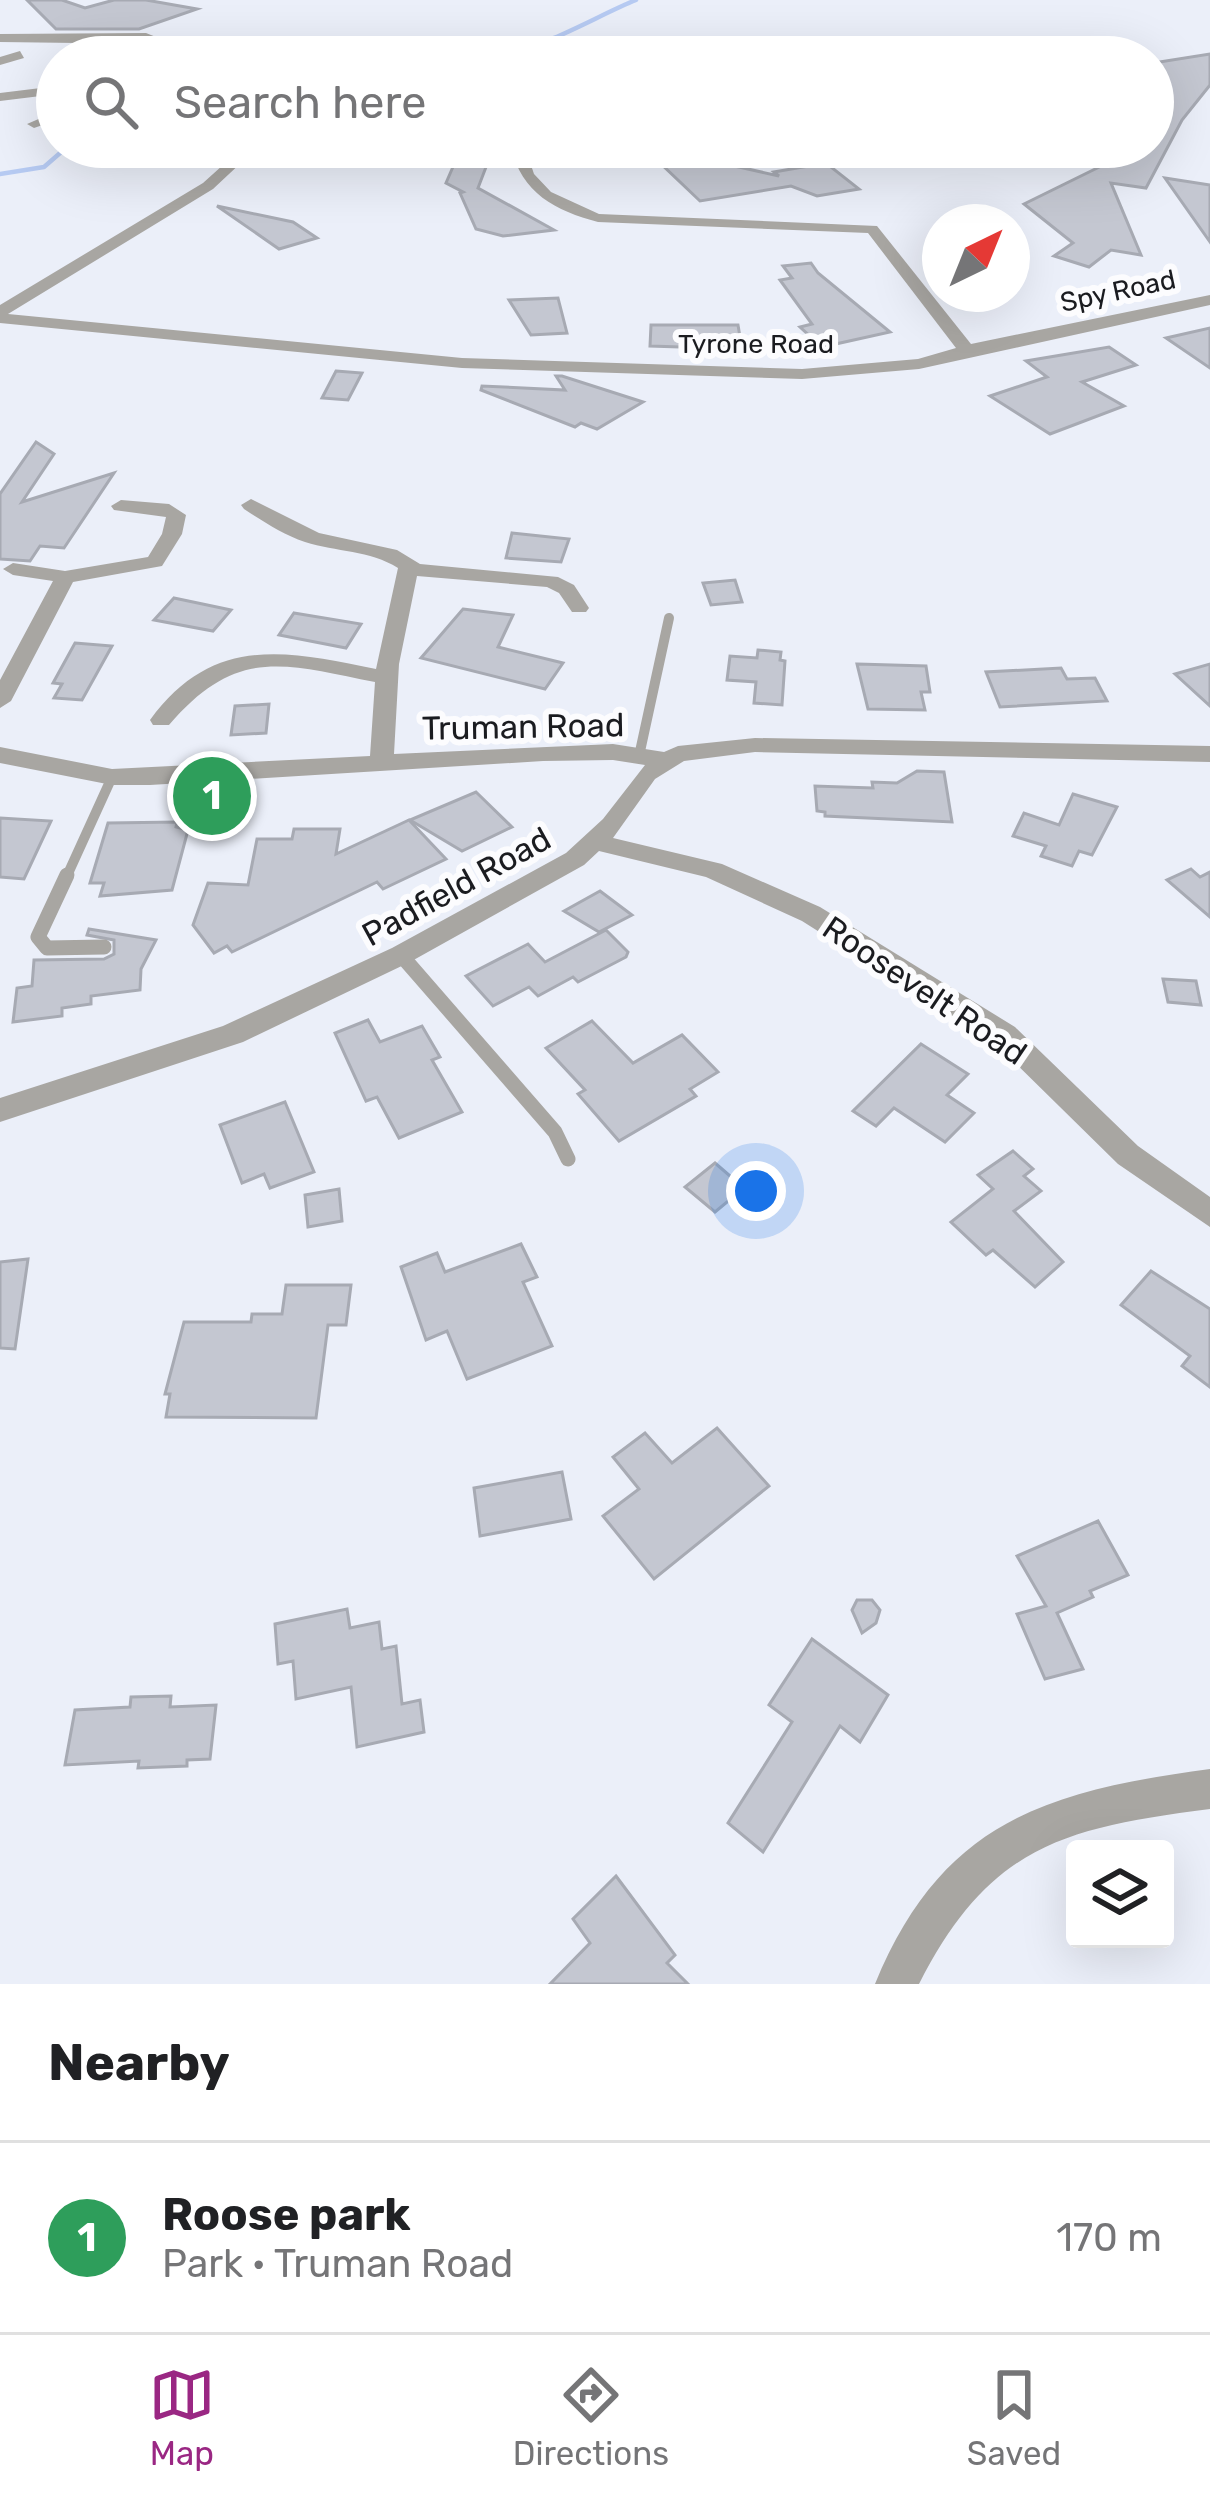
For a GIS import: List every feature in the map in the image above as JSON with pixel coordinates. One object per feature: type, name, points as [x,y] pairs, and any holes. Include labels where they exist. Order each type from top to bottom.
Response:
[{"type":"street","points":[[0,38],[36,38]]},
{"type":"street","points":[[0,62],[20,55]]},
{"type":"street","points":[[0,97],[36,93]]},
{"type":"street","points":[[0,315],[208,186],[228,168]]},
{"type":"street","points":[[523,168],[540,190],[565,207],[598,218],[872,229],[967,350]]},
{"type":"street","name":"Spy Road","points":[[967,350],[1210,300]]},
{"type":"street","name":"Tyrone Road","points":[[0,315],[462,362],[705,373],[880,368],[931,362],[967,350]]},
{"type":"street","points":[[251,505],[313,538],[390,554],[409,567],[551,581],[567,589],[579,608]]},
{"type":"street","points":[[13,569],[64,577],[142,566],[160,558],[176,515],[169,510],[121,506]]},
{"type":"street","name":"Truman Road","points":[[382,763],[394,610],[409,567]]},
{"type":"street","points":[[0,701],[64,577]]},
{"type":"street","name":"Truman Road","points":[[161,720],[191,686],[220,668],[238,664],[320,665],[388,678]]},
{"type":"street","points":[[652,758],[754,745],[1210,754]]},
{"type":"street","name":"Truman Road","points":[[0,755],[112,777],[543,753],[652,758]]},
{"type":"street","name":"Padfield Road","points":[[0,1110],[233,1034],[401,955],[544,879],[596,842],[652,758]]},
{"type":"street","name":"Roosevelt Road","points":[[596,842],[713,871],[783,899],[827,924],[1005,1035],[1128,1155],[1210,1214]]},
{"type":"street","points":[[896,1984],[928,1922],[961,1880],[1031,1830],[1100,1808],[1210,1789]]},
{"type":"lane","points":[[652,758],[669,618]]},
{"type":"lane","points":[[104,947],[47,948],[38,937],[112,777]]},
{"type":"lane","points":[[401,955],[555,1132],[568,1159]]},
{"type":"building","points":[[27,0],[62,0],[85,8],[114,0],[146,0],[197,9],[139,29],[56,29]]},
{"type":"building","points":[[1210,54],[1210,85],[1174,135],[1174,60]]},
{"type":"building","points":[[452,168],[486,168],[478,188],[554,230],[503,236],[476,229],[463,192],[446,183]]},
{"type":"building","points":[[665,168],[743,168],[779,176],[774,172],[832,168],[859,189],[817,196],[791,186],[700,201]]},
{"type":"building","points":[[1097,168],[1157,168],[1146,188],[1111,183],[1141,255],[1111,250],[1089,267],[1054,256],[1073,243],[1030,204],[1024,204]]},
{"type":"building","points":[[1165,178],[1210,185],[1210,242]]},
{"type":"building","points":[[217,206],[293,222],[317,238],[279,249]]},
{"type":"building","points":[[811,263],[890,332],[822,347],[800,327],[812,324],[780,280],[792,278],[783,266]]},
{"type":"building","points":[[558,298],[567,333],[531,335],[509,300]]},
{"type":"building","points":[[651,325],[738,325],[742,349],[650,346]]},
{"type":"building","points":[[1210,328],[1210,368],[1166,338]]},
{"type":"building","points":[[1109,347],[1136,365],[1082,382],[1124,406],[1050,434],[990,396],[1047,377],[1026,361]]},
{"type":"building","points":[[336,371],[362,373],[348,400],[322,398]]},
{"type":"building","points":[[556,376],[643,402],[597,429],[581,423],[575,427],[481,390],[482,386],[565,390]]},
{"type":"building","points":[[36,442],[54,454],[22,502],[114,473],[64,548],[40,546],[30,561],[0,559],[0,494]]},
{"type":"building","points":[[512,533],[569,539],[561,562],[506,558]]},
{"type":"building","points":[[735,580],[742,602],[711,605],[703,583]]},
{"type":"building","points":[[174,598],[231,610],[213,631],[154,620]]},
{"type":"building","points":[[463,609],[513,615],[498,647],[563,663],[545,689],[421,658]]},
{"type":"building","points":[[294,613],[361,624],[346,648],[279,635]]},
{"type":"building","points":[[75,643],[112,646],[82,700],[54,698],[62,684],[53,683]]},
{"type":"building","points":[[758,650],[781,652],[780,660],[785,661],[782,705],[754,703],[756,682],[727,680],[730,656],[757,658]]},
{"type":"building","points":[[857,664],[926,666],[930,692],[921,692],[925,710],[868,709]]},
{"type":"building","points":[[1210,664],[1210,706],[1175,674]]},
{"type":"building","points":[[1061,668],[1067,679],[1095,678],[1107,701],[1000,707],[986,672]]},
{"type":"building","points":[[269,704],[266,733],[231,735],[235,706]]},
{"type":"building","points":[[917,771],[944,772],[952,822],[825,816],[817,811],[815,786],[873,788],[872,782],[897,783]]},
{"type":"building","points":[[476,792],[512,827],[462,851],[410,820]]},
{"type":"building","points":[[1073,794],[1117,807],[1092,855],[1079,851],[1072,866],[1041,856],[1046,846],[1013,836],[1024,813],[1059,825]]},
{"type":"building","points":[[0,818],[51,821],[24,879],[0,877]]},
{"type":"building","points":[[409,820],[446,859],[383,889],[377,882],[232,952],[227,946],[214,953],[193,925],[208,883],[248,885],[257,839],[292,839],[294,829],[340,829],[336,854]]},
{"type":"building","points":[[177,822],[176,827],[188,830],[172,890],[100,896],[104,883],[90,883],[108,823]]},
{"type":"building","points":[[1191,869],[1200,877],[1210,872],[1210,917],[1167,880]]},
{"type":"building","points":[[600,891],[632,915],[599,932],[564,911]]},
{"type":"building","points":[[89,929],[156,940],[141,969],[140,990],[91,996],[91,1004],[62,1008],[62,1016],[13,1022],[17,988],[32,986],[34,960],[104,959],[114,954],[114,940],[87,935]]},
{"type":"building","points":[[606,930],[628,952],[626,957],[538,996],[529,987],[493,1006],[466,976],[528,944],[545,962]]},
{"type":"building","points":[[1163,979],[1196,981],[1201,1005],[1168,1002]]},
{"type":"building","points":[[368,1020],[380,1042],[422,1026],[440,1057],[432,1060],[462,1112],[399,1138],[377,1097],[366,1101],[335,1033]]},
{"type":"building","points":[[592,1021],[633,1063],[682,1035],[718,1072],[690,1089],[696,1096],[619,1141],[578,1094],[585,1090],[546,1048]]},
{"type":"building","points":[[921,1044],[968,1074],[947,1095],[974,1113],[945,1142],[894,1108],[876,1126],[853,1111]]},
{"type":"building","points":[[285,1102],[314,1172],[270,1188],[264,1174],[242,1183],[220,1125]]},
{"type":"building","points":[[1013,1151],[1033,1169],[1024,1176],[1041,1191],[1014,1211],[1063,1262],[1035,1287],[993,1250],[986,1255],[951,1222],[993,1189],[978,1175]]},
{"type":"building","points":[[715,1163],[744,1188],[715,1212],[685,1187]]},
{"type":"building","points":[[339,1189],[342,1221],[308,1227],[305,1195]]},
{"type":"building","points":[[521,1244],[537,1277],[523,1282],[552,1346],[467,1379],[447,1331],[426,1340],[401,1267],[437,1253],[445,1272]]},
{"type":"building","points":[[28,1259],[15,1349],[0,1348],[0,1262]]},
{"type":"building","points":[[1151,1271],[1210,1309],[1210,1387],[1182,1366],[1190,1356],[1121,1305]]},
{"type":"building","points":[[286,1285],[351,1285],[346,1325],[328,1325],[316,1418],[166,1417],[170,1394],[165,1394],[184,1322],[251,1322],[252,1314],[282,1314]]},
{"type":"building","points":[[717,1428],[769,1486],[654,1579],[603,1516],[639,1489],[613,1457],[645,1433],[672,1463]]},
{"type":"building","points":[[562,1472],[571,1519],[480,1536],[474,1488]]},
{"type":"building","points":[[1098,1521],[1128,1575],[1090,1591],[1093,1597],[1057,1613],[1083,1669],[1045,1679],[1017,1614],[1046,1606],[1017,1556]]},
{"type":"building","points":[[857,1600],[872,1600],[880,1610],[876,1623],[862,1633],[852,1610]]},
{"type":"building","points":[[347,1609],[350,1628],[379,1622],[382,1649],[396,1646],[402,1704],[420,1700],[424,1732],[357,1747],[351,1687],[296,1699],[293,1661],[278,1664],[275,1624]]},
{"type":"building","points":[[812,1639],[888,1695],[860,1742],[840,1726],[763,1852],[728,1823],[792,1722],[769,1705]]},
{"type":"building","points":[[171,1696],[170,1707],[216,1705],[210,1759],[187,1760],[187,1766],[138,1768],[139,1761],[65,1765],[75,1710],[130,1707],[131,1697]]},
{"type":"building","points":[[616,1876],[675,1955],[667,1963],[688,1984],[550,1984],[590,1943],[573,1919]]},
{"type":"waterway","points":[[559,36],[636,0]]},
{"type":"waterway","points":[[0,174],[38,168]]},
{"type":"place","name":"Roose park","points":[[212,796]]}]
